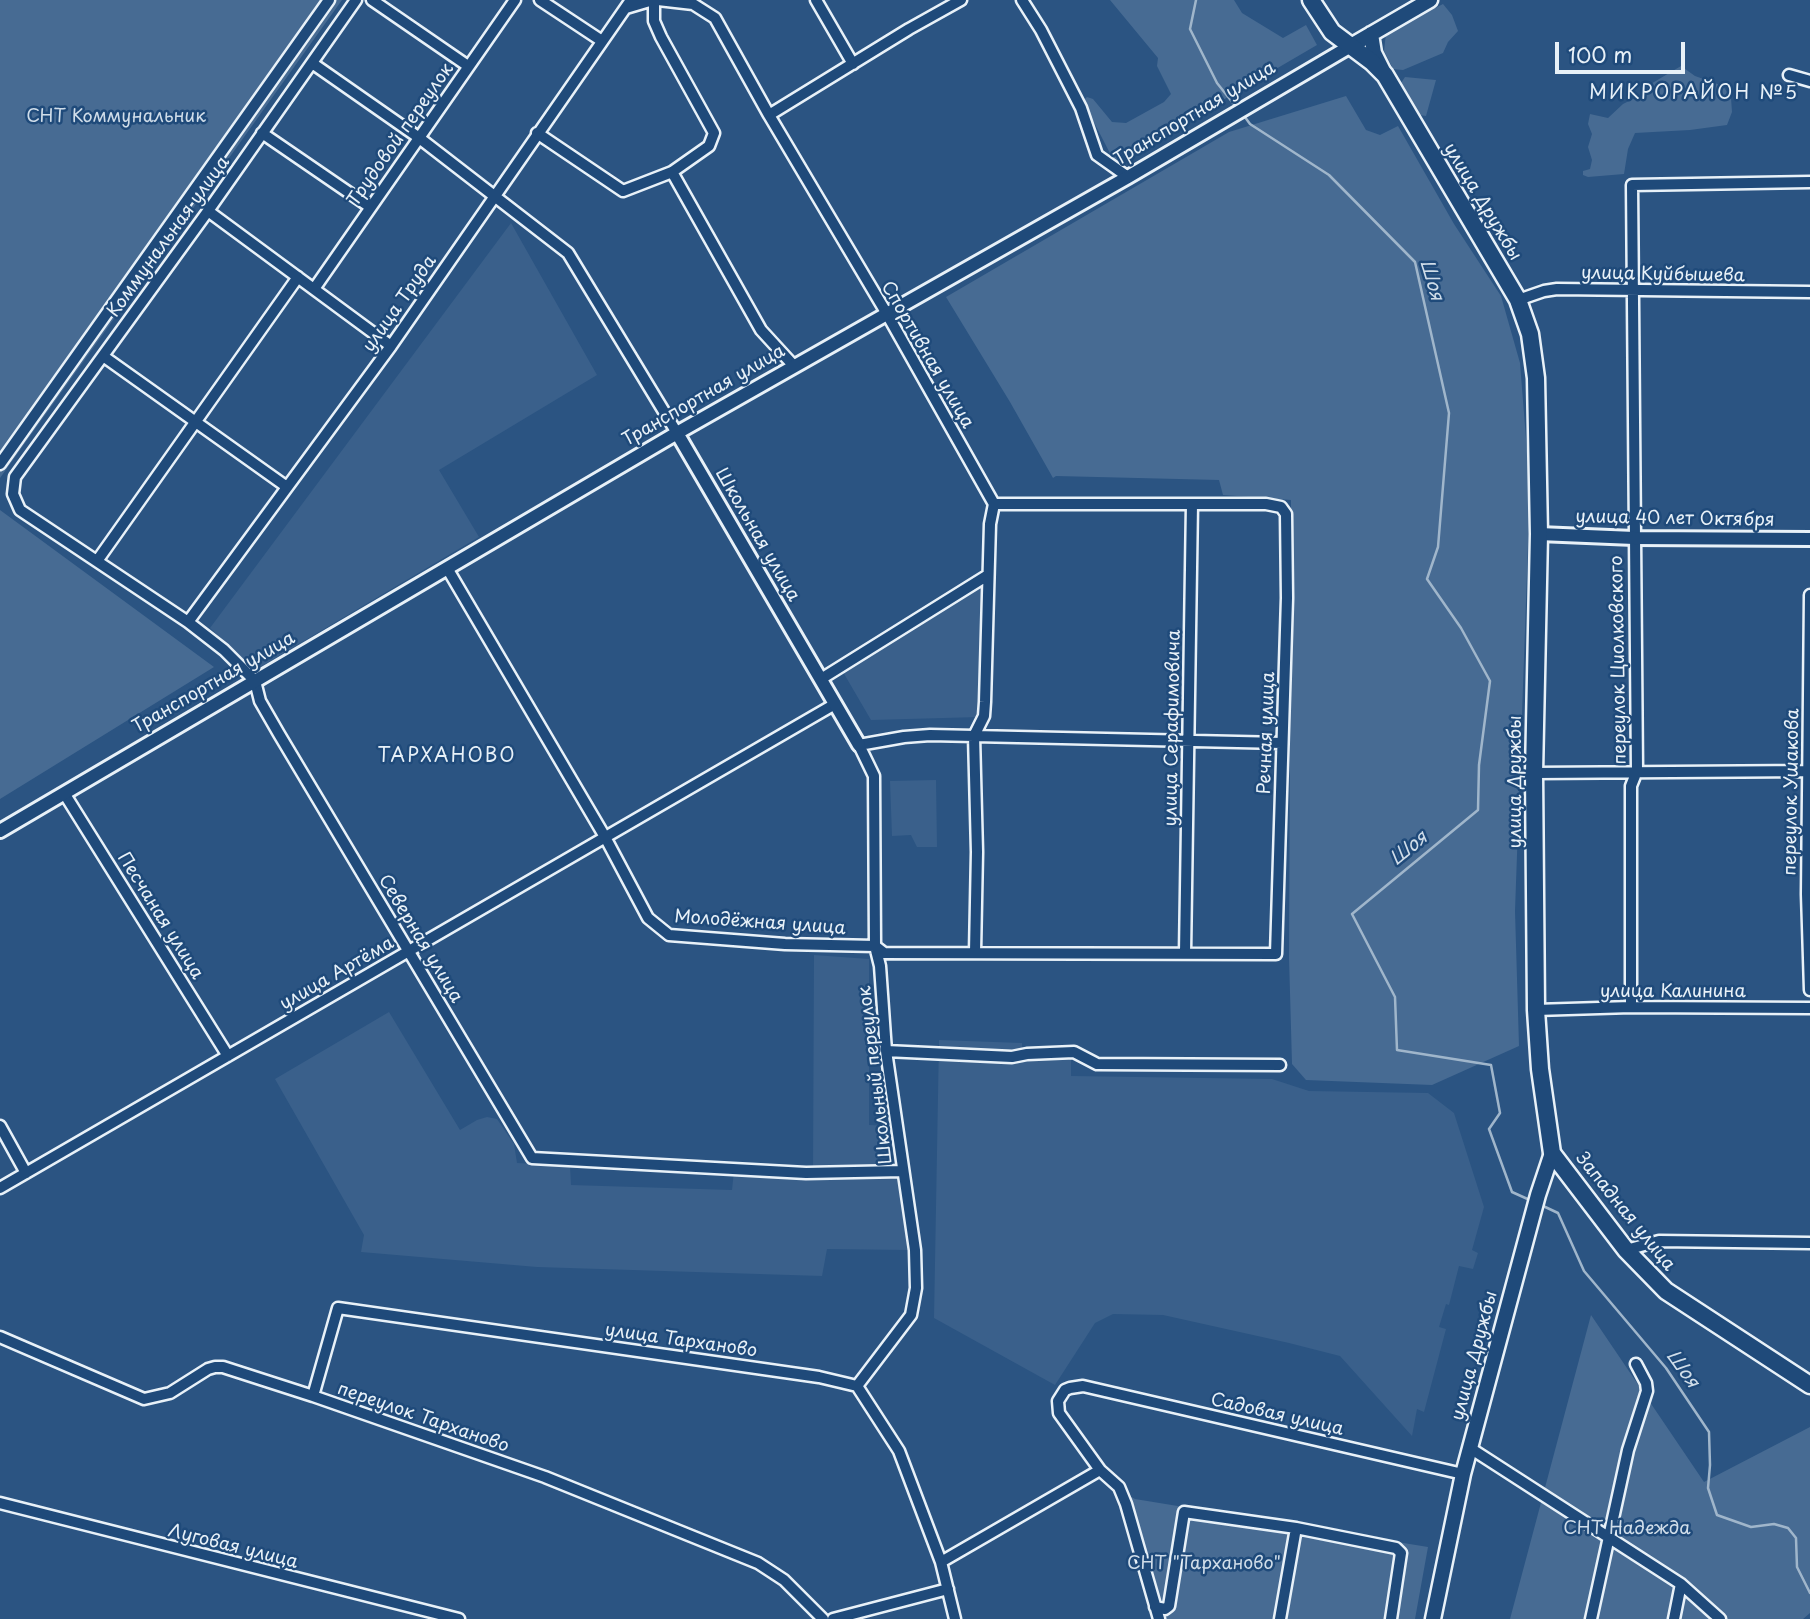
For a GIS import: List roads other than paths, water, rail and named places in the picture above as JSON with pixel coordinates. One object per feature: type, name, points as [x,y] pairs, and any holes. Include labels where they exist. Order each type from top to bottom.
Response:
[{"type":"main road","name":"улица Дружбы","points":[[1311,0],[1332,32],[1385,75],[1518,300],[1530,334],[1536,378],[1539,534],[1534,773],[1536,1010],[1540,1069],[1552,1153],[1532,1215],[1463,1474],[1433,1619]]},
{"type":"main road","name":"Транспортная улица","points":[[1349,47],[1430,0]]},
{"type":"main road","points":[[1371,34],[1374,53],[1385,75]]},
{"type":"main road","name":"Западная улица","points":[[1552,1153],[1626,1250],[1653,1280],[1686,1306],[1810,1385]]},
{"type":"street","points":[[0,464],[329,0]]},
{"type":"street","name":"Коммунальная улица","points":[[13,494],[15,477],[208,211],[356,0]]},
{"type":"street","points":[[372,0],[468,66]]},
{"type":"street","name":"Трудовой переулок","points":[[314,289],[514,0]]},
{"type":"street","points":[[540,0],[602,41]]},
{"type":"street","points":[[537,133],[623,191],[672,172],[704,151],[714,133],[661,37],[654,21],[655,0]]},
{"type":"street","name":"Спортивная улица","points":[[628,4],[655,0],[693,4],[715,18],[994,504]]},
{"type":"street","points":[[816,0],[853,65]]},
{"type":"street","points":[[769,115],[961,0]]},
{"type":"street","points":[[1022,0],[1041,30],[1081,108],[1097,155],[1128,177]]},
{"type":"street","name":"улица Труда","points":[[188,622],[391,346],[628,4]]},
{"type":"street","name":"Транспортная улица","points":[[0,831],[677,433],[1128,177],[1349,47]]},
{"type":"street","name":"Школьная улица","points":[[312,63],[418,137],[568,253],[677,433],[859,746]]},
{"type":"street","points":[[1790,75],[1810,81]]},
{"type":"street","points":[[262,134],[370,207]]},
{"type":"street","points":[[672,172],[761,330],[794,366]]},
{"type":"street","name":"переулок Циолковского","points":[[1631,1007],[1631,786],[1637,771],[1635,290],[1632,185],[1810,182]]},
{"type":"street","points":[[208,211],[391,346]]},
{"type":"street","points":[[97,561],[298,277]]},
{"type":"street","name":"улица Куйбышева","points":[[1518,300],[1558,289],[1810,292]]},
{"type":"street","points":[[103,356],[287,487]]},
{"type":"street","name":"Северная улица","points":[[13,494],[20,510],[188,622],[224,650],[255,681],[260,701],[272,723],[533,1158],[806,1172],[903,1171]]},
{"type":"street","name":"Речная улица","points":[[1192,505],[1266,503],[1281,507],[1286,514],[1287,598],[1276,954]]},
{"type":"street","points":[[975,952],[977,852],[974,736],[984,716],[990,524],[994,504],[1192,505]]},
{"type":"street","name":"улица Серафимовича","points":[[1185,953],[1192,505]]},
{"type":"street","name":"улица 40 лет Октября","points":[[1539,534],[1634,538],[1810,539]]},
{"type":"street","name":"Молодёжная улица","points":[[447,568],[605,838],[648,918],[669,935],[785,944],[875,946],[884,953],[1276,954]]},
{"type":"street","points":[[821,679],[988,575]]},
{"type":"street","name":"переулок Ушакова","points":[[1810,595],[1807,894],[1810,990]]},
{"type":"street","name":"улица Артёма","points":[[0,1188],[835,704]]},
{"type":"street","points":[[859,746],[904,737],[974,736],[1282,743]]},
{"type":"street","name":"Школьный переулок","points":[[857,1386],[911,1315],[916,1288],[915,1250],[886,1051],[880,966],[875,946],[874,776],[859,746]]},
{"type":"street","points":[[1534,773],[1810,771]]},
{"type":"street","name":"Песчаная улица","points":[[64,793],[228,1056]]},
{"type":"street","name":"улица Калинина","points":[[1536,1010],[1631,1007],[1810,1008]]},
{"type":"street","points":[[886,1051],[1012,1057],[1074,1052],[1097,1064],[1280,1065]]},
{"type":"street","points":[[0,1126],[26,1173]]},
{"type":"street","points":[[1626,1250],[1659,1241],[1810,1242]]},
{"type":"street","name":"улица Тарханово","points":[[313,1396],[338,1308],[820,1377],[857,1386]]},
{"type":"street","name":"переулок Тарханово","points":[[0,1338],[144,1399],[170,1393],[208,1368],[215,1367],[223,1367],[313,1396],[545,1477],[758,1563],[784,1580],[823,1619]]},
{"type":"street","points":[[1591,1619],[1628,1450],[1647,1391],[1636,1364]]},
{"type":"street","points":[[857,1386],[899,1451],[940,1562],[955,1619]]},
{"type":"street","name":"Садовая улица","points":[[1100,1470],[1063,1421],[1057,1408],[1065,1390],[1083,1386],[1463,1474]]},
{"type":"street","points":[[1470,1448],[1681,1584],[1720,1619]]},
{"type":"street","points":[[940,1562],[1100,1470],[1119,1486],[1159,1619]]},
{"type":"street","name":"Луговая улица","points":[[0,1503],[459,1619]]},
{"type":"street","points":[[1155,1606],[1165,1609],[1169,1606],[1184,1513],[1296,1528],[1396,1548],[1401,1553],[1391,1619]]},
{"type":"street","points":[[1280,1619],[1296,1528]]},
{"type":"street","points":[[1674,1619],[1681,1584]]},
{"type":"street","points":[[833,1619],[948,1590]]},
{"type":"waterway","name":"Шоя","points":[[1196,0],[1190,29],[1217,83],[1237,108]]},
{"type":"waterway","name":"Шоя","points":[[1242,113],[1250,124],[1329,175],[1415,262],[1449,413],[1438,547],[1427,579],[1461,628],[1490,681],[1479,765],[1478,810],[1352,914],[1395,997],[1397,1050],[1491,1065],[1500,1113],[1489,1129],[1512,1192],[1532,1201]]},
{"type":"waterway","name":"Шоя","points":[[1541,1205],[1558,1213],[1584,1271],[1666,1368],[1709,1432],[1708,1488],[1717,1515],[1751,1527],[1774,1524],[1788,1528],[1796,1538],[1797,1567],[1810,1593]]},
{"type":"district","name":"МИКРОРАЙОН №5","points":[[1694,94]]},
{"type":"district","name":"ТАРХАНОВО","points":[[447,757]]},
{"type":"park label","name":"СНТ Коммунальник","points":[[116,117]]},
{"type":"park label","name":"СНТ Надежда","points":[[1627,1529]]},
{"type":"park label","name":"СНТ \"Тарханово\"","points":[[1204,1564]]}]
